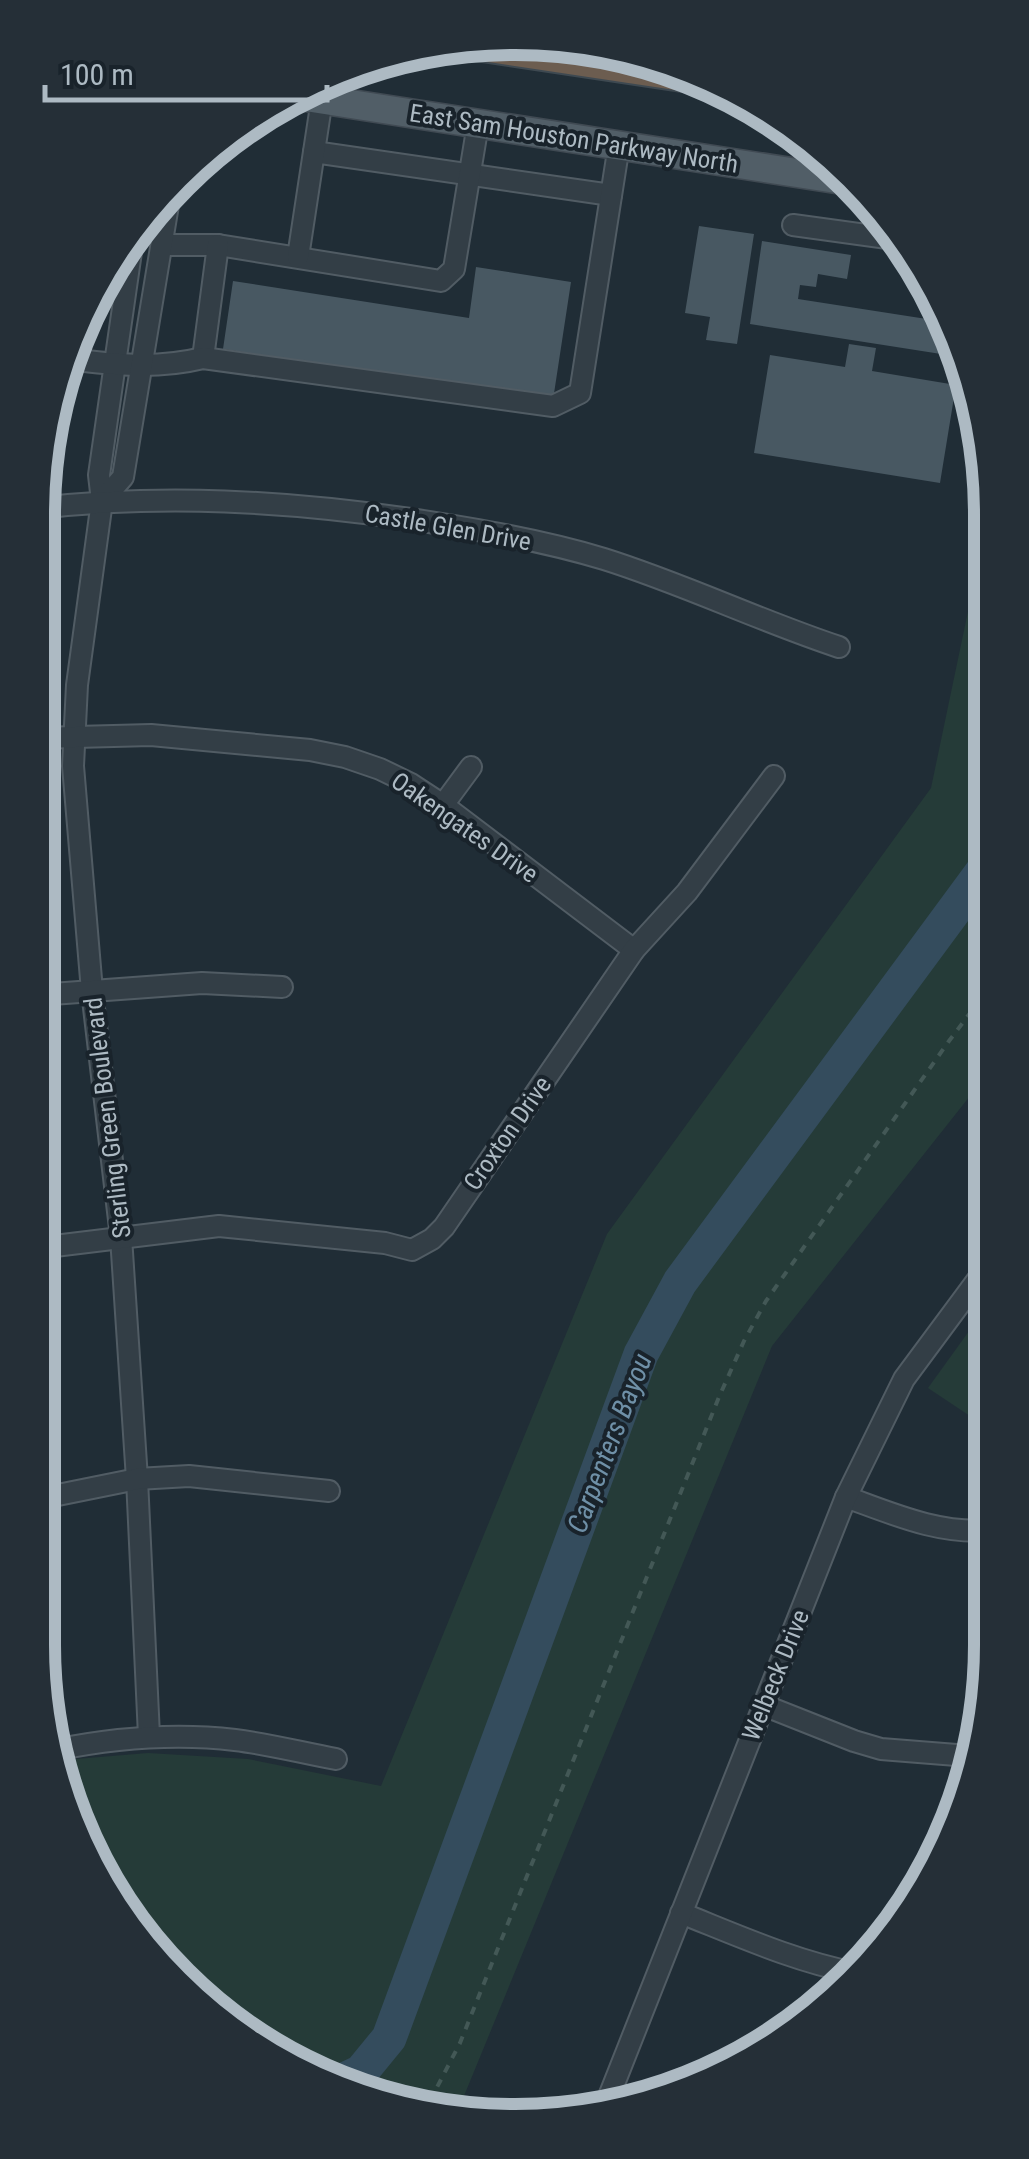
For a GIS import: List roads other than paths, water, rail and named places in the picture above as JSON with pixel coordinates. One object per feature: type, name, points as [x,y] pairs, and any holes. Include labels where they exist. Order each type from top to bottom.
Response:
[{"type":"highway","points":[[559,57],[606,65]]},
{"type":"main road","name":"East Sam Houston Parkway North","points":[[318,99],[824,176]]},
{"type":"street","points":[[298,258],[314,152],[310,102]]},
{"type":"street","points":[[162,244],[218,244],[441,280],[454,270],[478,124]]},
{"type":"street","points":[[81,361],[143,366],[204,358],[554,406],[580,393],[619,145]]},
{"type":"street","points":[[314,152],[611,196]]},
{"type":"street","name":"Sterling Green Boulevard","points":[[102,501],[124,477],[166,215]]},
{"type":"street","points":[[794,226],[881,237]]},
{"type":"street","points":[[204,358],[218,244]]},
{"type":"street","name":"Sterling Green Boulevard","points":[[129,264],[99,475],[102,501],[77,685],[73,766],[92,991],[121,1238],[149,1736]]},
{"type":"street","name":"Castle Glen Drive","points":[[55,506],[169,499],[291,504],[485,531],[605,560],[839,647]]},
{"type":"street","name":"Oakengates Drive","points":[[55,738],[150,735],[327,754],[380,769],[442,805],[634,950]]},
{"type":"street","points":[[442,805],[472,768]]},
{"type":"street","name":"Croxton Drive","points":[[55,1246],[219,1226],[385,1242],[412,1250],[432,1240],[634,950],[687,892],[774,776]]},
{"type":"street","points":[[55,994],[202,983],[282,987]]},
{"type":"street","name":"Welbeck Drive","points":[[610,2094],[846,1496],[904,1379],[974,1285]]},
{"type":"street","points":[[55,1496],[137,1479],[189,1476],[329,1491]]},
{"type":"street","points":[[846,1496],[941,1528],[974,1531]]},
{"type":"street","points":[[764,1705],[880,1749],[960,1755]]},
{"type":"street","points":[[67,1748],[149,1736],[237,1740],[336,1759]]},
{"type":"street","points":[[681,1913],[780,1954],[838,1970]]},
{"type":"waterway","name":"Carpenters Bayou","points":[[354,2075],[389,2038],[641,1354],[680,1282],[974,883]]}]
